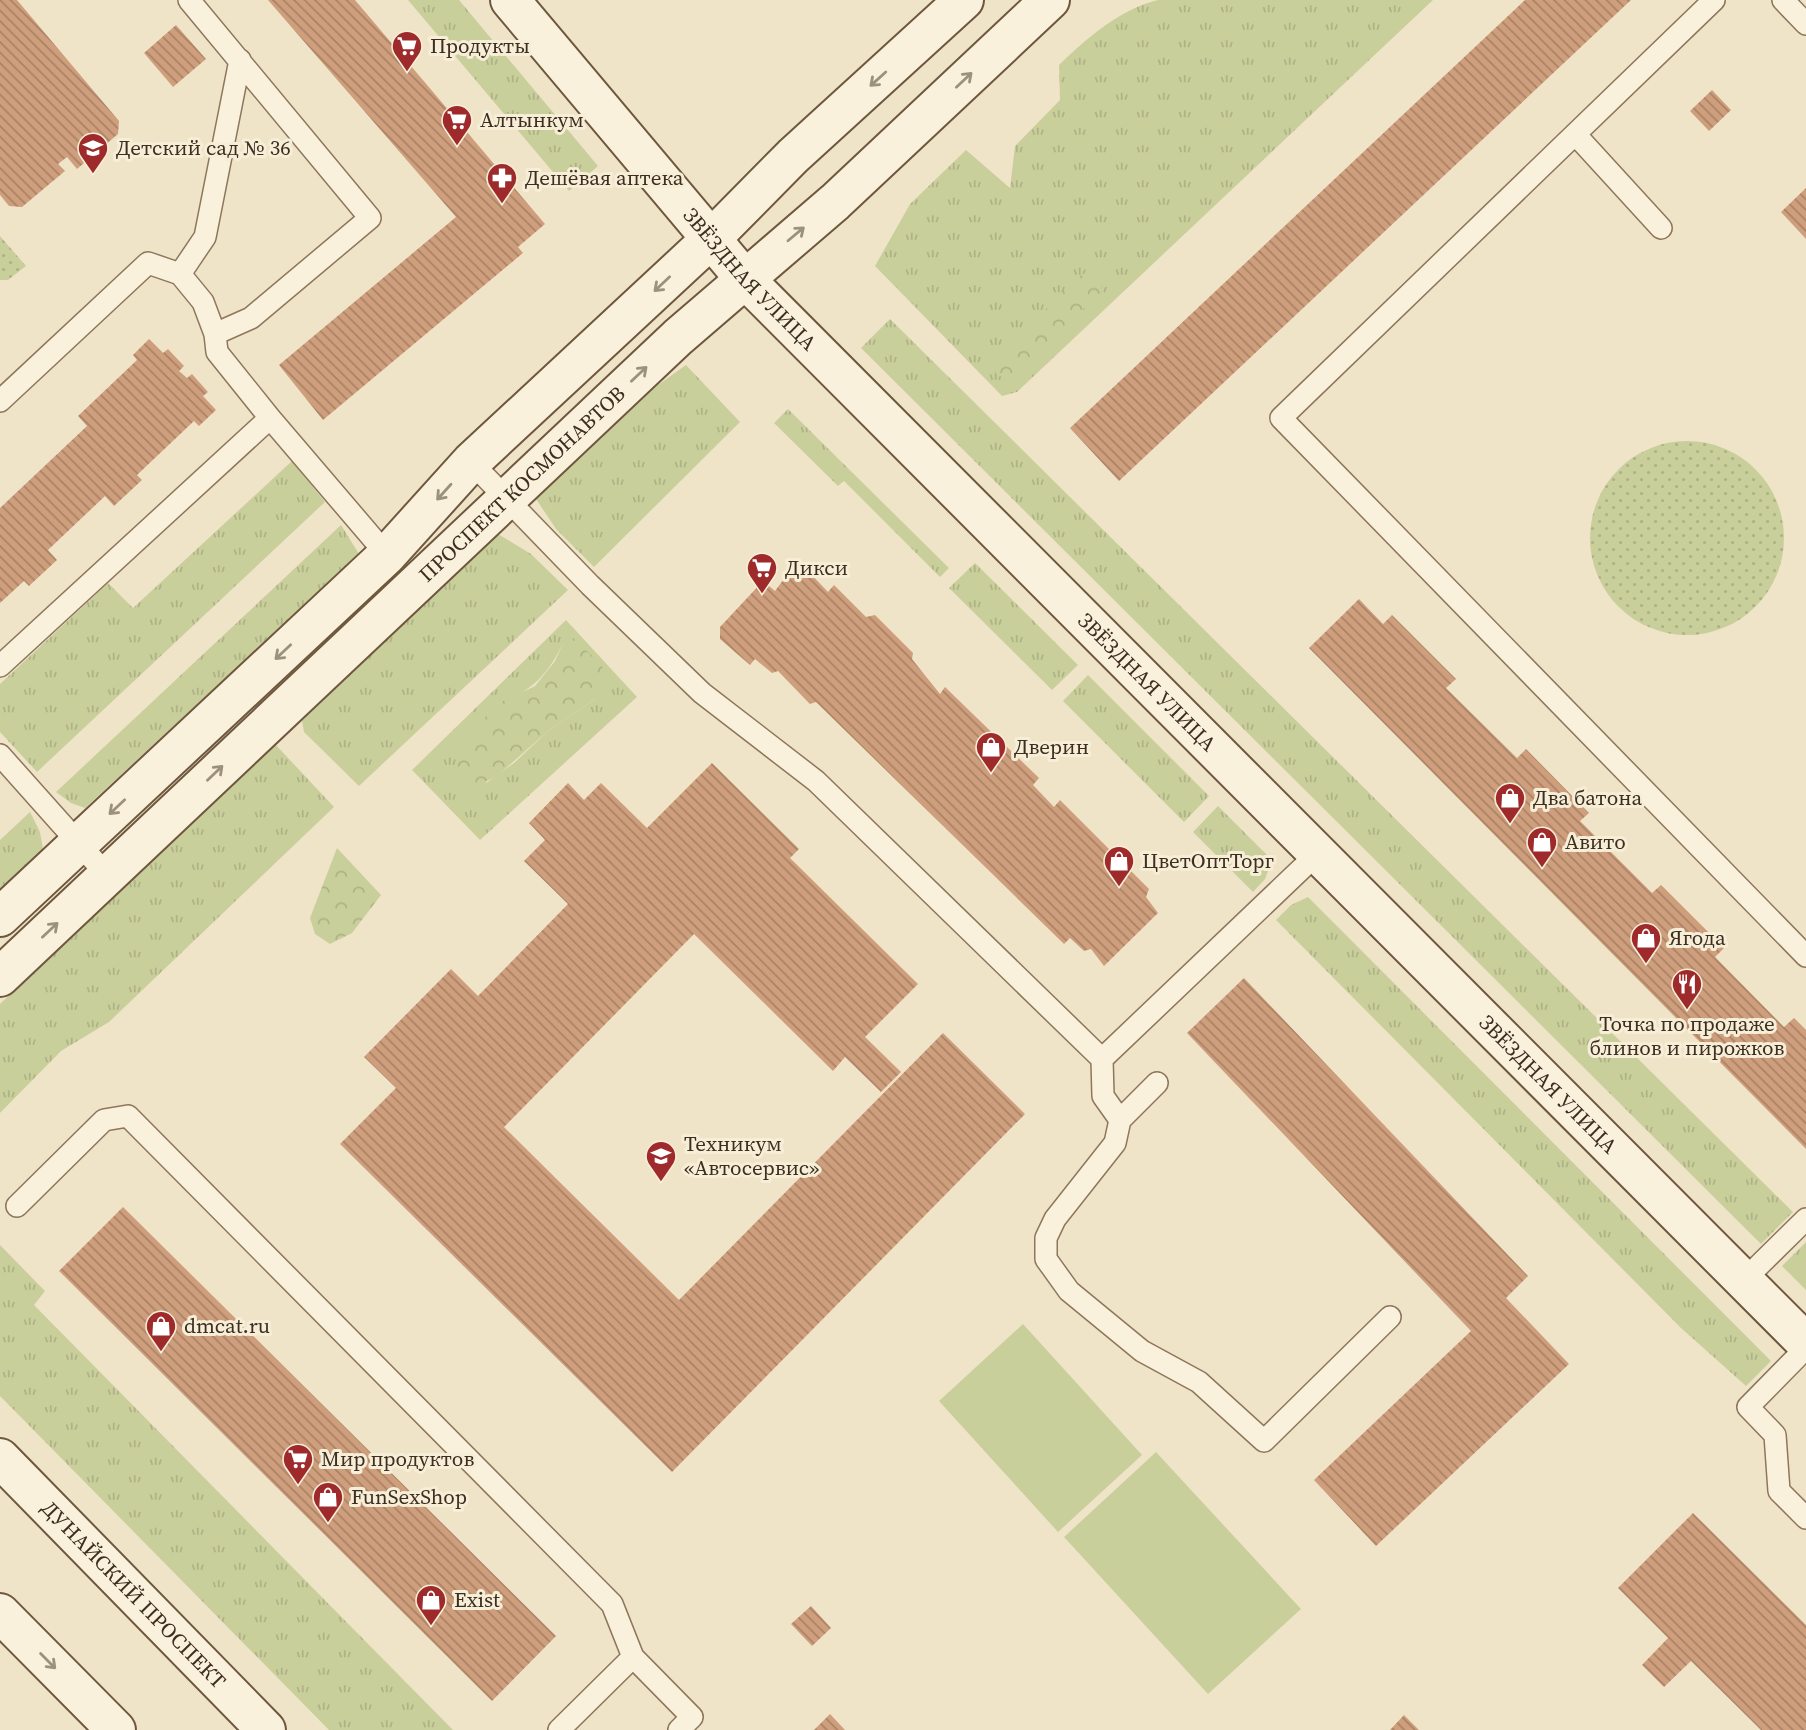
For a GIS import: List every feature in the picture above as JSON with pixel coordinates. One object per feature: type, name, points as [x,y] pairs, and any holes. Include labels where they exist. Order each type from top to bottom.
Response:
[{"type":"street","name":"ЗВЁЗДНАЯ УЛИЦА","points":[[510,0],[744,278],[1806,1345]]},
{"type":"street","name":"ПРОСПЕКТ КОСМОНАВТОВ","points":[[0,917],[387,555],[471,462],[712,238],[793,156],[964,0]]},
{"type":"street","name":"ПРОСПЕКТ КОСМОНАВТОВ","points":[[0,977],[505,499],[744,278],[835,202],[1050,0]]},
{"type":"street","name":"ДУНАЙСКИЙ ПРОСПЕКТ","points":[[0,1458],[266,1730]]},
{"type":"street","points":[[0,1612],[116,1730]]},
{"type":"lane","points":[[189,0],[370,218],[251,318],[215,334]]},
{"type":"lane","points":[[1714,0],[1281,418],[1806,956]]},
{"type":"lane","points":[[1783,0],[1806,24]]},
{"type":"lane","points":[[180,274],[205,237],[240,61]]},
{"type":"lane","points":[[1575,134],[1661,228]]},
{"type":"lane","points":[[0,401],[148,263],[180,274],[203,302],[215,334],[217,352],[387,555]]},
{"type":"lane","points":[[0,666],[270,418]]},
{"type":"lane","points":[[471,462],[505,499],[702,693],[816,781],[1102,1059],[1103,1096],[1119,1120]]},
{"type":"lane","points":[[0,755],[107,875]]},
{"type":"lane","points":[[1102,1059],[1317,853]]},
{"type":"lane","points":[[1157,1083],[1119,1120],[1115,1143],[1055,1219],[1046,1238],[1046,1259],[1069,1291],[1142,1351],[1199,1382],[1264,1441],[1390,1317]]},
{"type":"lane","points":[[17,1206],[104,1120],[128,1116],[612,1604],[634,1657],[692,1717],[678,1730]]},
{"type":"lane","points":[[1743,1281],[1806,1219]]},
{"type":"lane","points":[[1806,1345],[1748,1407],[1775,1435],[1779,1491],[1806,1518]]},
{"type":"lane","points":[[559,1730],[634,1657]]},
{"type":"green space","points":[[408,0],[459,0],[598,166],[569,191]]},
{"type":"green space","points":[[1158,0],[1433,0],[1017,392],[1002,396],[875,266],[910,204],[966,150],[1010,188],[1015,146],[1060,100],[1059,65],[1117,17]]},
{"type":"green space","points":[[0,236],[26,266],[8,280],[0,280]]},
{"type":"green space","points":[[1087,272],[1100,272],[1102,291],[1009,381],[996,374],[997,359],[1075,279]]},
{"type":"green space","points":[[890,319],[1793,1212],[1761,1244],[861,348]]},
{"type":"green space","points":[[686,365],[740,422],[594,567],[556,529],[536,499],[658,385]]},
{"type":"green space","points":[[788,409],[949,568],[940,577],[844,481],[838,486],[774,423]]},
{"type":"green space","points":[[1687,441],[1724,448],[1756,469],[1777,501],[1784,538],[1777,575],[1756,607],[1724,628],[1687,635],[1650,628],[1618,607],[1597,575],[1590,538],[1597,501],[1618,469],[1650,448]]},
{"type":"green space","points":[[292,461],[325,502],[37,772],[0,732],[0,684],[108,583],[133,608]]},
{"type":"green space","points":[[341,525],[359,554],[85,808],[71,803],[56,792]]},
{"type":"green space","points":[[498,534],[531,554],[568,590],[359,786],[304,732],[302,721]]},
{"type":"green space","points":[[975,563],[1078,665],[1052,690],[949,588]]},
{"type":"green space","points":[[566,620],[637,697],[480,840],[412,770]],"holes":[[[563,643],[595,699],[548,731],[514,763],[486,783],[497,704],[520,694],[537,681]]]},
{"type":"green space","points":[[573,638],[602,665],[605,678],[595,699],[548,731],[496,777],[475,786],[465,784],[456,764],[462,744],[497,704],[535,686],[555,661],[563,643]]},
{"type":"green space","points":[[1088,675],[1209,796],[1184,822],[1063,701]]},
{"type":"green space","points":[[274,743],[334,807],[109,1022],[61,1051],[0,1113],[0,1004]]},
{"type":"green space","points":[[1218,806],[1272,860],[1265,879],[1253,892],[1193,832]]},
{"type":"green space","points":[[30,812],[40,832],[43,849],[0,889],[0,840]]},
{"type":"green space","points":[[337,848],[381,895],[352,933],[330,944],[315,934],[310,918]]},
{"type":"green space","points":[[1308,897],[1771,1361],[1746,1386],[1681,1328],[1276,920],[1291,905]]},
{"type":"green space","points":[[1806,1242],[1806,1290],[1782,1266]]},
{"type":"green space","points":[[0,1245],[45,1291],[34,1305],[453,1730],[329,1730],[0,1396]]},
{"type":"green space","points":[[1023,1324],[1142,1455],[1058,1532],[939,1401]]},
{"type":"green space","points":[[1156,1452],[1301,1609],[1208,1694],[1064,1537]]},
{"type":"building","points":[[0,0],[17,0],[119,121],[118,134],[77,169],[67,157],[58,164],[65,171],[22,207],[9,206],[0,195]]},
{"type":"building","points":[[268,0],[355,0],[545,224],[518,247],[523,253],[323,420],[279,365],[456,217]]},
{"type":"building","points":[[1525,0],[1631,0],[1119,481],[1070,428]]},
{"type":"building","points":[[176,25],[206,59],[173,87],[144,53]]},
{"type":"building","points":[[1712,90],[1731,110],[1709,131],[1690,111]]},
{"type":"building","points":[[1806,188],[1806,239],[1781,212]]},
{"type":"building","points":[[149,339],[163,353],[168,349],[184,366],[179,371],[187,378],[192,374],[208,392],[203,396],[216,410],[199,426],[194,421],[137,475],[142,480],[114,506],[105,496],[48,550],[57,560],[29,586],[24,581],[0,603],[0,508],[87,426],[78,416],[137,360],[133,355]]},
{"type":"building","points":[[792,568],[808,571],[828,592],[834,585],[866,617],[875,615],[913,653],[912,659],[940,694],[945,687],[1039,778],[1033,785],[1054,807],[1060,800],[1149,889],[1146,897],[1158,913],[1104,966],[1091,949],[1084,951],[1070,938],[1064,944],[816,702],[810,704],[778,671],[772,673],[755,659],[750,665],[720,639],[720,627],[763,581],[775,591]]},
{"type":"building","points":[[1359,599],[1383,624],[1392,615],[1456,679],[1446,688],[1517,758],[1526,749],[1589,813],[1580,821],[1652,893],[1661,885],[1724,948],[1715,957],[1784,1027],[1794,1018],[1806,1030],[1806,1149],[1309,648]]},
{"type":"building","points":[[712,763],[799,849],[790,858],[918,984],[865,1037],[901,1072],[881,1092],[845,1057],[833,1071],[694,934],[504,1127],[679,1300],[943,1033],[1025,1114],[672,1472],[340,1144],[396,1088],[364,1057],[451,969],[478,996],[568,904],[524,861],[545,840],[529,823],[568,783],[584,800],[601,783],[647,828]]},
{"type":"building","points":[[1244,978],[1528,1276],[1506,1298],[1569,1364],[1376,1546],[1314,1480],[1471,1331],[1187,1033]]},
{"type":"building","points":[[123,1207],[556,1636],[492,1701],[59,1271]]},
{"type":"building","points":[[1693,1513],[1806,1625],[1806,1730],[1761,1730],[1691,1661],[1664,1687],[1642,1665],[1668,1638],[1618,1588]]},
{"type":"building","points":[[811,1606],[831,1628],[812,1646],[791,1624]]},
{"type":"building","points":[[830,1714],[845,1730],[814,1730]]},
{"type":"building","points":[[1404,1715],[1419,1730],[1390,1730]]},
{"type":"place","name":"Продукты","points":[[407,73]]},
{"type":"place","name":"Алтынкум","points":[[457,147]]},
{"type":"place","name":"Детский сад № 36","points":[[93,175]]},
{"type":"place","name":"Дешёвая аптека","points":[[502,205]]},
{"type":"place","name":"Дикси","points":[[762,595]]},
{"type":"place","name":"Дверин","points":[[991,774]]},
{"type":"place","name":"Два батона","points":[[1510,825]]},
{"type":"place","name":"Авито","points":[[1542,869]]},
{"type":"place","name":"ЦветОптТорг","points":[[1119,888]]},
{"type":"place","name":"Ягода","points":[[1646,965]]},
{"type":"place","name":"Точка по продаже блинов и пирожков","points":[[1687,1011]]},
{"type":"place","name":"Техникум «Автосервис»","points":[[661,1183]]},
{"type":"place","name":"dmcat.ru","points":[[161,1353]]},
{"type":"place","name":"Мир продуктов","points":[[298,1486]]},
{"type":"place","name":"FunSexShop","points":[[328,1524]]},
{"type":"place","name":"Exist","points":[[431,1627]]}]
